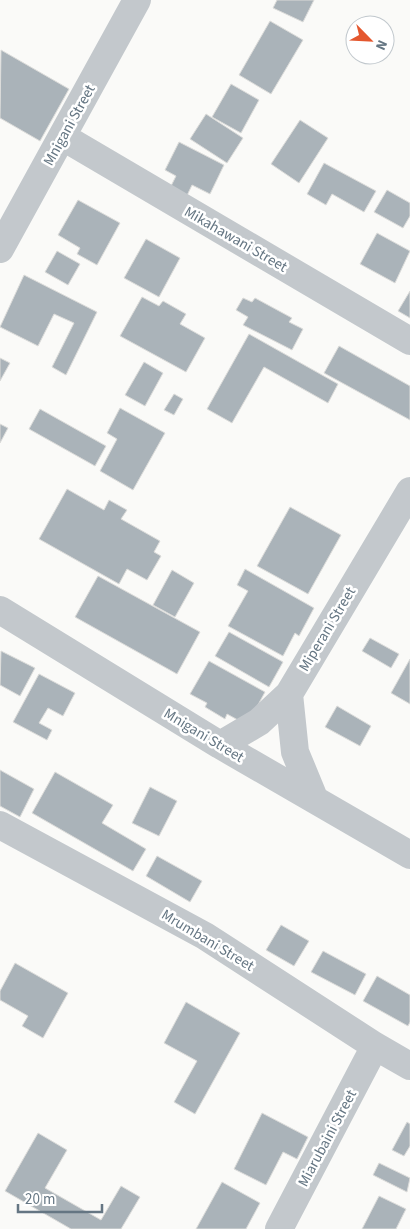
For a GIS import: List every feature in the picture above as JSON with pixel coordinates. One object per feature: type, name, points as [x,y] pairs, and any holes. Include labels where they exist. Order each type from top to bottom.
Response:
[{"type":"street","name":"Mnigani Street","points":[[0,249],[137,0]]},
{"type":"street","name":"Mikahawani Street","points":[[62,137],[410,342]]},
{"type":"street","name":"Miperani Street","points":[[220,746],[259,722],[289,694],[410,491]]},
{"type":"street","name":"Mnigani Street","points":[[0,610],[220,746],[410,854]]},
{"type":"street","points":[[289,694],[295,752],[314,798]]},
{"type":"street","name":"Mrumbani Street","points":[[0,825],[205,936],[375,1046],[410,1066]]},
{"type":"street","name":"Miarubaini Street","points":[[279,1229],[375,1046]]},
{"type":"building","points":[[277,0],[314,0],[303,22],[273,8]]},
{"type":"building","points":[[270,21],[303,40],[271,94],[239,75]]},
{"type":"building","points":[[1,50],[69,89],[40,141],[0,118]]},
{"type":"building","points":[[231,84],[259,100],[241,133],[212,117]]},
{"type":"building","points":[[206,114],[243,138],[227,163],[190,139]]},
{"type":"building","points":[[300,120],[328,138],[299,183],[271,164]]},
{"type":"building","points":[[179,142],[224,165],[210,194],[192,185],[182,206],[165,198],[176,176],[165,170]]},
{"type":"building","points":[[324,163],[376,191],[364,212],[332,194],[326,205],[307,194]]},
{"type":"building","points":[[387,190],[410,203],[410,216],[403,228],[374,212]]},
{"type":"building","points":[[78,200],[120,223],[97,265],[77,254],[80,248],[58,235]]},
{"type":"building","points":[[377,233],[410,251],[395,283],[360,264]]},
{"type":"building","points":[[146,239],[180,258],[159,297],[124,278]]},
{"type":"building","points":[[57,251],[80,264],[68,285],[45,272]]},
{"type":"building","points":[[24,275],[97,312],[66,375],[52,367],[74,323],[54,314],[38,346],[0,327]]},
{"type":"building","points":[[410,291],[410,318],[398,311]]},
{"type":"building","points":[[142,297],[159,306],[163,301],[186,314],[180,324],[205,338],[186,372],[120,336]]},
{"type":"building","points":[[243,298],[252,302],[255,298],[292,318],[289,322],[303,329],[292,350],[243,325],[248,317],[236,310]]},
{"type":"building","points":[[249,334],[338,384],[328,403],[264,367],[232,423],[207,409]]},
{"type":"building","points":[[339,346],[410,386],[410,420],[324,373]]},
{"type":"building","points":[[0,358],[10,363],[0,381]]},
{"type":"building","points":[[144,362],[163,373],[145,406],[125,395]]},
{"type":"building","points":[[174,394],[183,399],[174,415],[164,410]]},
{"type":"building","points":[[120,408],[165,433],[133,490],[100,471],[117,439],[107,433]]},
{"type":"building","points":[[40,409],[106,446],[95,466],[29,429]]},
{"type":"building","points":[[0,424],[8,428],[0,443]]},
{"type":"building","points":[[67,489],[104,510],[109,500],[127,510],[121,519],[160,541],[154,552],[161,556],[147,580],[127,569],[119,584],[39,539]]},
{"type":"building","points":[[290,507],[341,535],[308,594],[257,566]]},
{"type":"building","points":[[245,569],[314,608],[299,636],[295,633],[283,656],[228,626],[248,591],[237,585]]},
{"type":"building","points":[[172,570],[194,583],[175,617],[153,605]]},
{"type":"building","points":[[98,576],[200,632],[177,674],[75,617]]},
{"type":"building","points":[[229,632],[283,662],[269,687],[215,656]]},
{"type":"building","points":[[370,638],[399,654],[391,668],[362,651]]},
{"type":"building","points":[[1,651],[35,668],[20,696],[0,685]]},
{"type":"building","points":[[410,659],[410,704],[391,693]]},
{"type":"building","points":[[209,661],[265,692],[247,725],[227,714],[225,719],[205,707],[207,703],[190,694]]},
{"type":"building","points":[[39,674],[75,693],[63,716],[48,708],[39,723],[52,730],[47,740],[13,722]]},
{"type":"building","points":[[337,706],[371,726],[360,746],[325,727]]},
{"type":"building","points":[[0,770],[34,789],[20,817],[0,806]]},
{"type":"building","points":[[55,772],[113,805],[102,823],[146,849],[133,871],[32,813]]},
{"type":"building","points":[[150,787],[177,801],[159,836],[132,823]]},
{"type":"building","points":[[157,856],[202,881],[190,902],[146,876]]},
{"type":"building","points":[[281,925],[309,941],[294,966],[266,950]]},
{"type":"building","points":[[323,951],[366,974],[355,995],[311,972]]},
{"type":"building","points":[[15,963],[68,993],[43,1038],[22,1026],[28,1016],[0,1000],[0,991]]},
{"type":"building","points":[[377,976],[410,995],[410,1022],[408,1026],[363,1001]]},
{"type":"building","points":[[186,1002],[240,1033],[195,1114],[174,1102],[197,1061],[164,1043]]},
{"type":"building","points":[[262,1113],[308,1137],[297,1159],[283,1152],[266,1185],[234,1169]]},
{"type":"building","points":[[407,1122],[410,1124],[410,1146],[404,1156],[392,1150]]},
{"type":"building","points":[[38,1133],[67,1150],[45,1188],[101,1220],[121,1186],[140,1197],[121,1229],[71,1229],[5,1191]]},
{"type":"building","points":[[379,1163],[410,1178],[407,1192],[373,1175]]},
{"type":"building","points":[[222,1182],[260,1203],[246,1229],[196,1229]]},
{"type":"building","points":[[379,1196],[406,1209],[396,1229],[362,1229]]}]
